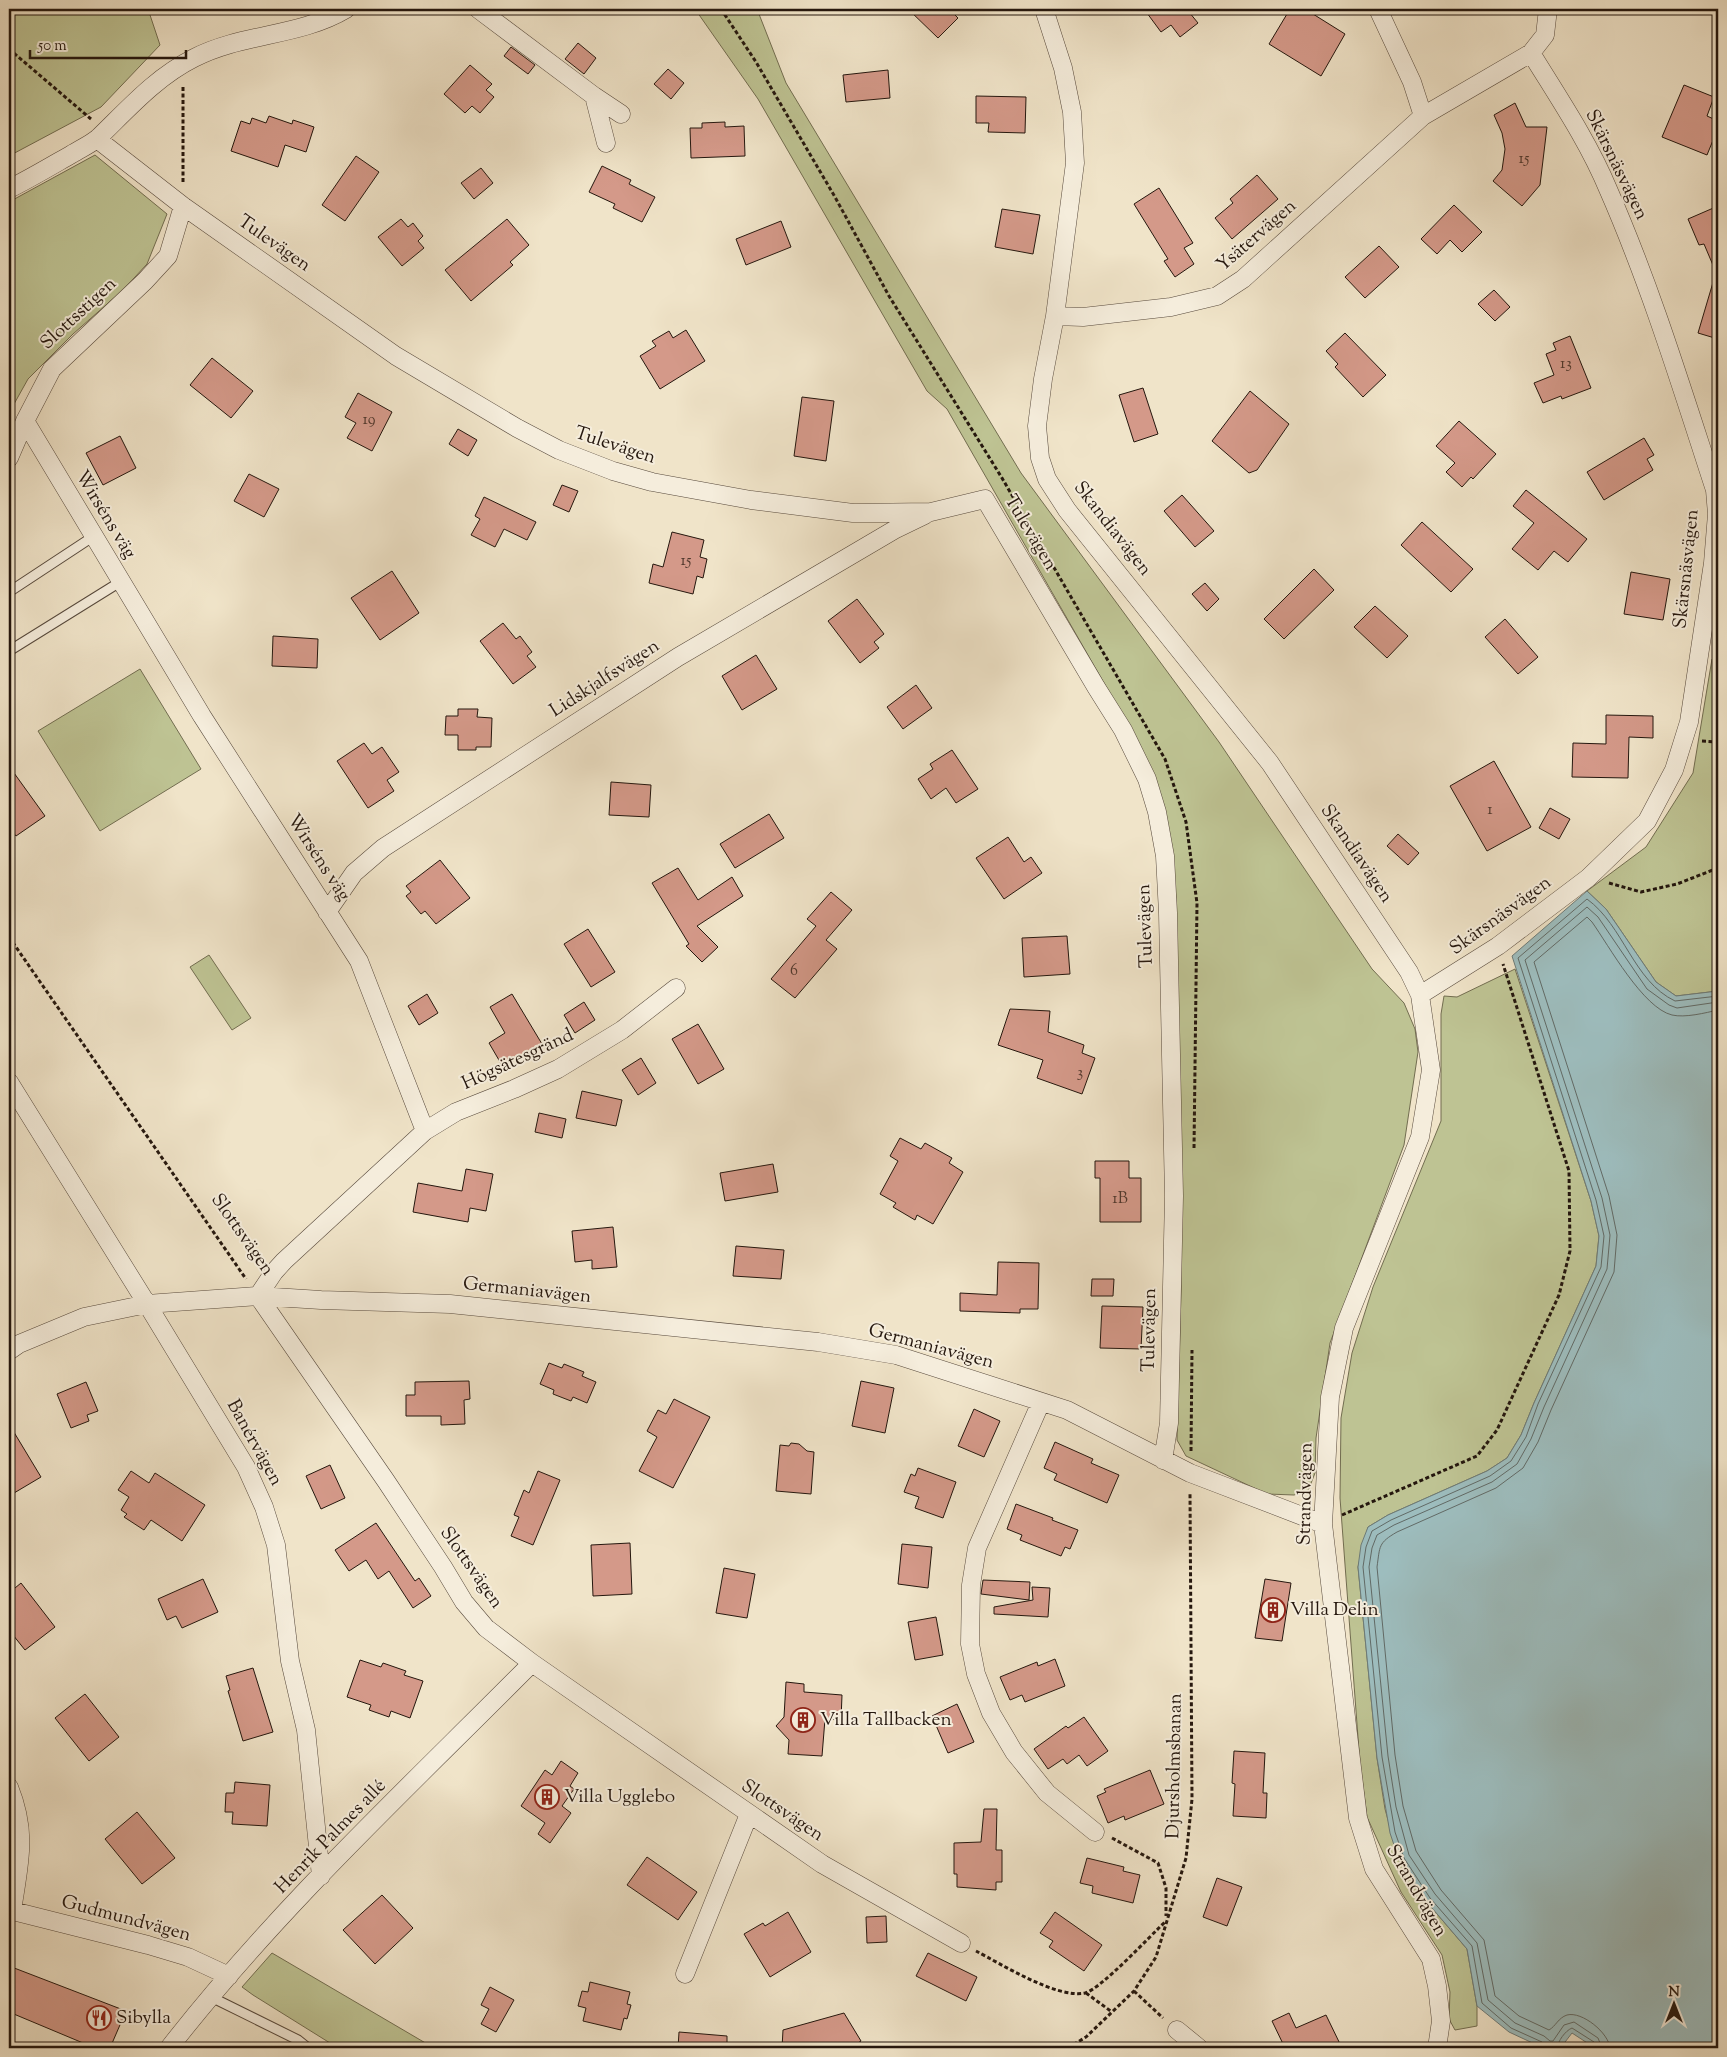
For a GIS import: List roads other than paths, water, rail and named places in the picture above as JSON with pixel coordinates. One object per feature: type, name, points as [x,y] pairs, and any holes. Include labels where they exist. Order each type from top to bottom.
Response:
[{"type":"street","points":[[9,189],[28,180],[101,135],[150,88],[196,56],[230,45],[289,32],[331,18],[346,9]]},
{"type":"street","points":[[478,9],[621,114]]},
{"type":"street","name":"Skandiavägen","points":[[1044,9],[1064,68],[1072,112],[1075,163],[1055,316],[1043,379],[1037,426],[1040,458],[1048,479],[1067,510],[1270,763],[1409,972],[1420,995]]},
{"type":"street","points":[[1378,9],[1412,82],[1423,116]]},
{"type":"street","points":[[1531,53],[1545,35],[1548,9]]},
{"type":"street","name":"Ysätervägen","points":[[1055,316],[1083,317],[1171,307],[1217,296],[1243,279],[1423,116],[1531,53]]},
{"type":"street","name":"Skärsnäsvägen","points":[[1420,995],[1498,946],[1588,878],[1647,822],[1674,770],[1689,722],[1713,563],[1716,514],[1715,490],[1652,298],[1608,187],[1578,130],[1531,53]]},
{"type":"street","points":[[594,96],[606,143]]},
{"type":"street","name":"Tulevägen","points":[[101,135],[183,206],[396,356],[517,428],[559,450],[613,471],[652,482],[751,500],[853,513],[931,512],[985,500],[1123,730],[1147,779],[1156,812],[1164,856],[1168,913],[1174,1196],[1169,1423],[1163,1460]]},
{"type":"street","name":"Slottsstigen","points":[[9,458],[25,421],[52,369],[145,282],[168,256],[183,206]]},
{"type":"street","name":"Wirséns väg","points":[[25,421],[202,716],[359,961],[425,1131]]},
{"type":"street","name":"Lidskjalfsvägen","points":[[327,912],[354,873],[391,842],[678,657],[894,530],[931,512]]},
{"type":"street","name":"Högsätesgränd","points":[[425,1131],[456,1112],[558,1069],[622,1030],[676,988]]},
{"type":"street","name":"Strandvägen","points":[[1420,995],[1431,1070],[1420,1137],[1344,1328],[1330,1397],[1323,1524],[1358,1818],[1374,1869],[1431,1959],[1437,1986],[1441,2021],[1437,2048]]},
{"type":"street","name":"Banérvägen","points":[[9,1082],[246,1466],[264,1507],[276,1545],[290,1661],[306,1730],[321,1876]]},
{"type":"street","points":[[258,1296],[284,1261],[425,1131]]},
{"type":"street","name":"Germaniavägen","points":[[9,1351],[19,1344],[84,1317],[147,1304],[258,1296],[450,1304],[818,1342],[896,1355],[955,1372],[1067,1410],[1190,1473],[1323,1524]]},
{"type":"street","name":"Slottsvägen","points":[[258,1296],[396,1497],[464,1602],[486,1628],[532,1663],[822,1864],[961,1943]]},
{"type":"street","points":[[1041,1402],[977,1548],[970,1585],[970,1644],[976,1674],[991,1713],[1014,1752],[1048,1793],[1095,1832]]},
{"type":"street","name":"Henrik Palmes allé","points":[[169,2048],[209,1996],[321,1876],[532,1663]]},
{"type":"street","points":[[9,1787],[17,1807],[22,1846],[10,1911]]},
{"type":"street","points":[[685,1974],[749,1814]]},
{"type":"street","name":"Gudmundvägen","points":[[10,1911],[188,1956],[229,1976]]},
{"type":"street","points":[[1177,2030],[1199,2048]]},
{"type":"lane","points":[[9,592],[94,536]]},
{"type":"lane","points":[[9,651],[120,582]]},
{"type":"lane","points":[[209,1996],[298,2040],[308,2048]]},
{"type":"water","points":[[1587,891],[1606,909],[1656,982],[1676,996],[1718,991],[1718,2048],[1595,2048],[1572,2033],[1562,2046],[1539,2046],[1509,2032],[1477,2006],[1467,1949],[1426,1901],[1399,1860],[1390,1833],[1377,1758],[1358,1567],[1361,1545],[1368,1527],[1388,1515],[1487,1471],[1507,1458],[1521,1435],[1596,1266],[1599,1236],[1591,1201],[1512,956]]},
{"type":"place","name":"Villa Delin","points":[[1273,1610]]},
{"type":"place","name":"Villa Tallbacken","points":[[803,1720]]},
{"type":"place","name":"Villa Ugglebo","points":[[547,1797]]},
{"type":"place","name":"Sibylla","points":[[99,2018]]}]
